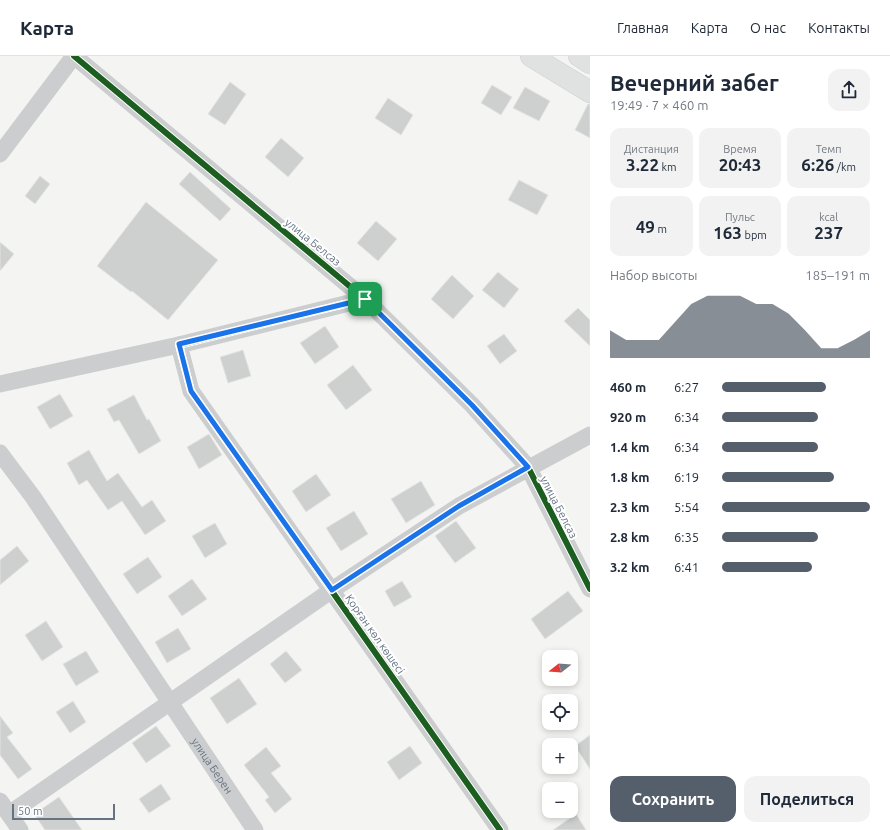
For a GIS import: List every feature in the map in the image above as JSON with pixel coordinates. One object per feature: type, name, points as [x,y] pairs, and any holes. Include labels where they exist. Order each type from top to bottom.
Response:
[{"type":"main road","points":[[531,56],[590,92]]},
{"type":"main road","points":[[579,56],[590,62]]},
{"type":"street","points":[[0,154],[74,56]]},
{"type":"street","name":"улица Белсаз","points":[[74,56],[365,299],[472,405],[528,467],[590,589]]},
{"type":"street","points":[[0,384],[179,344],[365,299]]},
{"type":"street","name":"Қорған көл көшесі","points":[[179,344],[191,391],[500,830]]},
{"type":"street","points":[[20,830],[5,807],[170,701],[332,590],[459,506],[590,434]]},
{"type":"street","name":"улица Берен","points":[[0,452],[33,497],[255,830]]},
{"type":"building","points":[[230,82],[246,94],[225,125],[208,114]]},
{"type":"building","points":[[492,85],[512,97],[501,115],[481,103]]},
{"type":"building","points":[[525,87],[550,101],[539,121],[513,108]]},
{"type":"building","points":[[388,98],[413,115],[401,135],[375,118]]},
{"type":"building","points":[[588,104],[590,104],[590,138],[575,130]]},
{"type":"building","points":[[281,138],[304,158],[288,177],[265,157]]},
{"type":"building","points":[[190,172],[231,209],[220,221],[179,184]]},
{"type":"building","points":[[40,176],[50,184],[35,204],[25,196]]},
{"type":"building","points":[[519,180],[548,195],[537,215],[508,200]]},
{"type":"building","points":[[146,202],[218,260],[168,320],[132,291],[131,292],[97,266]]},
{"type":"building","points":[[376,221],[397,239],[378,261],[357,243]]},
{"type":"building","points":[[0,242],[14,254],[0,271]]},
{"type":"building","points":[[498,272],[519,289],[504,308],[482,290]]},
{"type":"building","points":[[452,275],[474,296],[453,319],[431,299]]},
{"type":"building","points":[[578,308],[590,320],[590,346],[564,321]]},
{"type":"building","points":[[325,326],[339,347],[315,364],[300,343]]},
{"type":"building","points":[[504,334],[517,351],[500,364],[487,346]]},
{"type":"building","points":[[243,350],[251,376],[228,383],[220,357]]},
{"type":"building","points":[[353,365],[372,390],[346,410],[327,385]]},
{"type":"building","points":[[60,394],[73,416],[50,429],[37,407]]},
{"type":"building","points":[[134,395],[147,420],[149,419],[161,441],[139,454],[119,420],[114,422],[107,409]]},
{"type":"building","points":[[209,434],[222,455],[199,469],[187,447]]},
{"type":"building","points":[[89,450],[107,481],[118,473],[142,507],[152,500],[166,521],[145,535],[122,501],[108,510],[87,480],[79,485],[67,463]]},
{"type":"building","points":[[316,474],[331,495],[306,512],[292,491]]},
{"type":"building","points":[[421,481],[435,505],[406,523],[391,499]]},
{"type":"building","points":[[354,511],[368,534],[341,551],[326,528]]},
{"type":"building","points":[[456,521],[476,548],[455,563],[435,536]]},
{"type":"building","points":[[215,523],[227,544],[205,558],[192,536]]},
{"type":"building","points":[[17,546],[29,561],[0,585],[0,560]]},
{"type":"building","points":[[148,557],[162,577],[137,594],[123,574]]},
{"type":"building","points":[[192,579],[207,599],[182,616],[168,596]]},
{"type":"building","points":[[402,581],[412,597],[394,607],[385,591]]},
{"type":"building","points":[[568,591],[583,611],[545,639],[531,619]]},
{"type":"building","points":[[46,621],[63,647],[42,661],[25,635]]},
{"type":"building","points":[[178,628],[191,649],[167,663],[155,642]]},
{"type":"building","points":[[86,651],[99,672],[76,686],[63,664]]},
{"type":"building","points":[[286,651],[302,670],[285,683],[270,664]]},
{"type":"building","points":[[239,678],[257,704],[227,724],[210,698]]},
{"type":"building","points":[[73,701],[86,722],[70,733],[56,712]]},
{"type":"building","points":[[0,716],[13,733],[7,737],[32,769],[18,779],[0,755]]},
{"type":"building","points":[[156,726],[171,746],[146,763],[132,743]]},
{"type":"building","points":[[590,735],[590,769],[578,751],[578,744]]},
{"type":"building","points":[[410,746],[422,763],[399,780],[387,762]]},
{"type":"building","points":[[266,747],[281,766],[271,773],[292,799],[275,813],[265,800],[269,797],[244,765]]},
{"type":"building","points":[[161,784],[171,799],[149,813],[139,799]]},
{"type":"building","points":[[59,797],[82,830],[45,830],[34,814]]},
{"type":"building","points":[[578,817],[586,830],[553,830],[570,818]]},
{"type":"cycle path","points":[[74,56],[365,299],[472,405],[528,467],[590,589]]},
{"type":"cycle path","points":[[365,299],[179,345],[191,391],[500,830]]},
{"type":"route","points":[[365,299],[472,405],[528,467],[459,506],[332,590],[191,391],[179,344],[365,299]]}]
